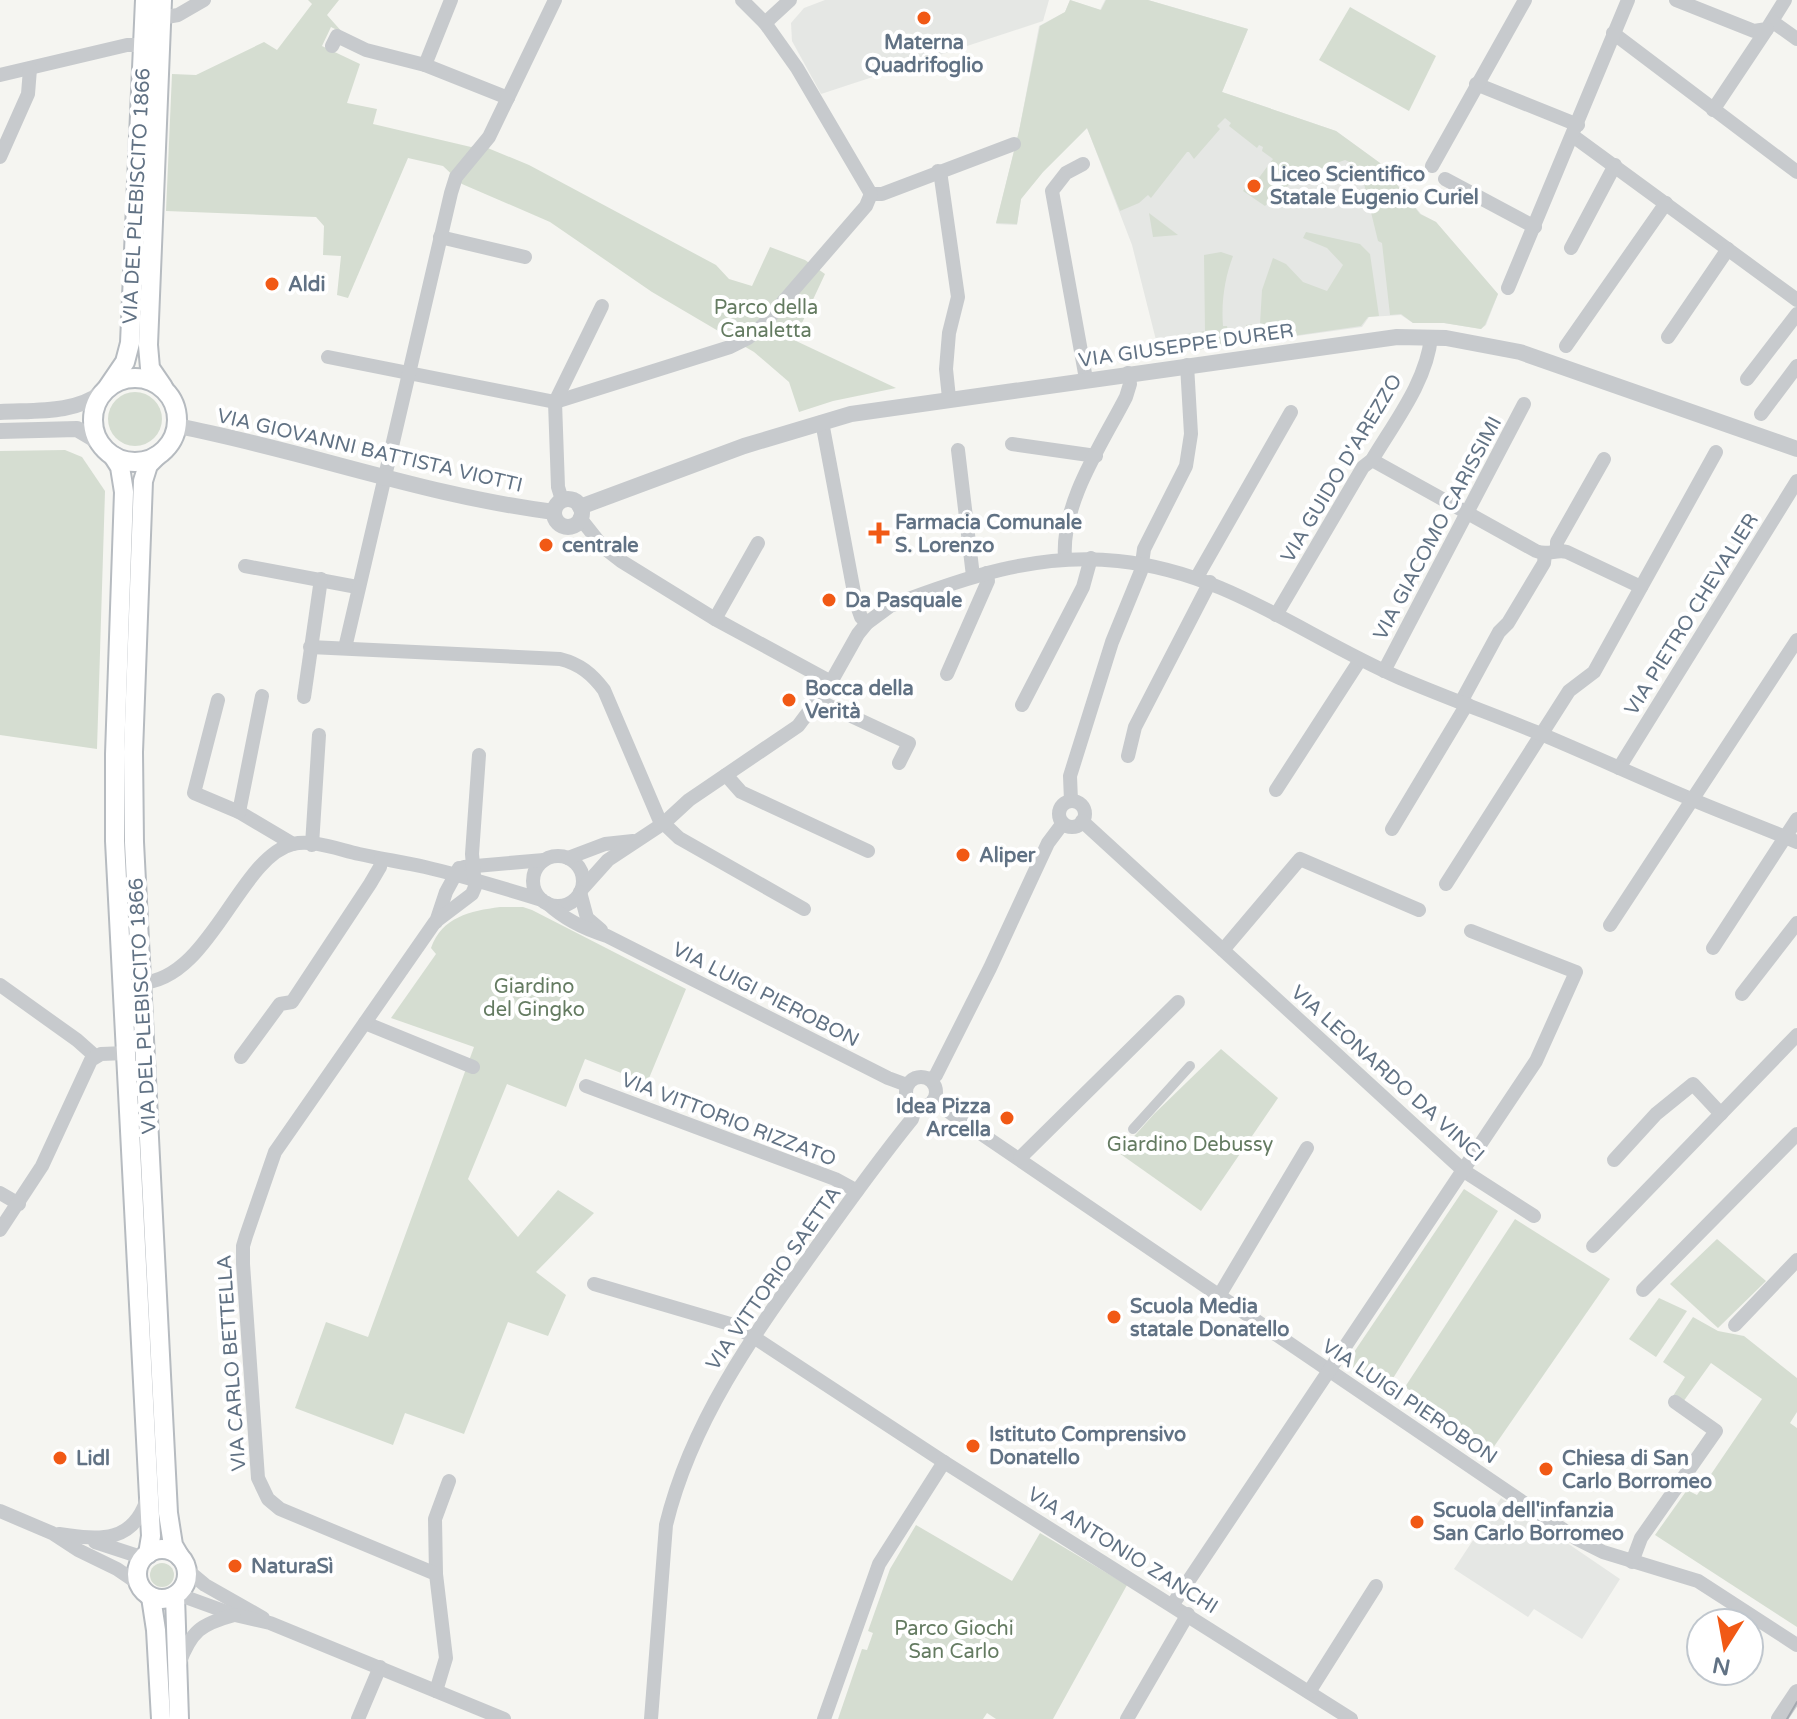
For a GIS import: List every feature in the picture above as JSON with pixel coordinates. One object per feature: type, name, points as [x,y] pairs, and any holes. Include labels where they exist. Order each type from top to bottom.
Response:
[{"type":"main road","name":"VIA DEL PLEBISCITO 1866","points":[[106,390],[125,362],[130,343],[145,0]]},
{"type":"main road","name":"VIA DEL PLEBISCITO 1866","points":[[162,9],[148,345],[150,368],[163,387]]},
{"type":"main road","points":[[129,378],[153,381],[163,387],[175,406],[177,426],[170,444],[157,456],[142,461],[127,461],[113,456],[99,442],[95,432],[94,411],[106,390],[129,378]]},
{"type":"main road","name":"VIA DEL PLEBISCITO 1866","points":[[113,456],[120,467],[124,492],[115,800],[151,1536],[146,1556]]},
{"type":"main road","name":"VIA DEL PLEBISCITO 1866","points":[[157,456],[148,465],[143,481],[133,752],[140,983],[168,1513],[173,1545],[183,1564]]},
{"type":"main road","points":[[161,1719],[155,1617],[137,1573],[146,1556],[164,1550],[183,1564],[185,1583],[176,1595],[179,1719]]},
{"type":"main road","points":[[145,1590],[159,1599],[176,1595]]},
{"type":"street","points":[[162,9],[178,15],[204,0]]},
{"type":"street","points":[[425,65],[451,0]]},
{"type":"street","points":[[345,648],[456,177],[489,137],[555,0]]},
{"type":"street","points":[[742,0],[765,23],[797,68],[871,194]]},
{"type":"street","points":[[765,23],[790,0]]},
{"type":"street","points":[[1432,166],[1525,0]]},
{"type":"street","points":[[1508,288],[1628,0]]},
{"type":"street","points":[[1676,0],[1754,31],[1770,25],[1797,39]]},
{"type":"street","points":[[1713,110],[1785,0]]},
{"type":"street","points":[[1613,33],[1797,172]]},
{"type":"street","points":[[332,46],[337,36],[366,50],[425,65],[508,98]]},
{"type":"street","points":[[0,75],[127,45],[143,45]]},
{"type":"street","points":[[0,157],[28,94],[30,69]]},
{"type":"street","points":[[1476,84],[1575,130],[1615,165],[1797,300]]},
{"type":"street","points":[[871,194],[882,194],[1014,144]]},
{"type":"street","points":[[1083,164],[1066,173],[1052,191],[1086,379]]},
{"type":"street","points":[[1571,248],[1615,165]]},
{"type":"street","points":[[938,171],[958,297],[949,333],[946,369],[949,398]]},
{"type":"street","points":[[1445,179],[1535,227]]},
{"type":"street","points":[[328,357],[555,402],[730,347],[748,338],[763,325],[866,206],[871,194]]},
{"type":"street","points":[[1566,346],[1666,203]]},
{"type":"street","points":[[440,237],[525,257]]},
{"type":"street","points":[[1668,337],[1728,249]]},
{"type":"street","points":[[558,506],[555,402],[602,306]]},
{"type":"street","points":[[1747,379],[1797,314]]},
{"type":"street","name":"VIA GIUSEPPE DURER","points":[[580,513],[744,446],[879,408],[1374,339],[1431,337],[1520,352],[1797,449]]},
{"type":"street","name":"VIA GUIDO D'AREZZO","points":[[1276,615],[1363,467],[1372,460],[1420,375],[1431,337]]},
{"type":"street","points":[[1071,801],[1070,776],[1112,642],[1141,571],[1144,549],[1175,491],[1190,450],[1191,402],[1187,365]]},
{"type":"street","points":[[1761,414],[1797,366]]},
{"type":"street","points":[[1065,558],[1067,523],[1074,500],[1126,397],[1130,384],[1128,373]]},
{"type":"street","points":[[0,412],[76,407],[90,402],[106,390]]},
{"type":"street","name":"VIA GIACOMO CARISSIMI","points":[[1384,671],[1524,404]]},
{"type":"street","points":[[1128,756],[1135,727],[1204,579],[1291,412]]},
{"type":"street","points":[[822,422],[856,603],[867,623]]},
{"type":"street","name":"VIA GIOVANNI BATTISTA VIOTTI","points":[[177,426],[458,494],[558,506],[573,500],[609,553],[715,619],[831,682]]},
{"type":"street","points":[[0,431],[77,429],[99,442]]},
{"type":"street","points":[[1012,444],[1096,456]]},
{"type":"street","points":[[947,674],[988,581],[980,575],[958,450]]},
{"type":"street","points":[[1446,884],[1569,691],[1594,672],[1716,452]]},
{"type":"street","points":[[1392,829],[1464,703],[1499,632],[1508,623],[1604,459]]},
{"type":"street","points":[[1372,460],[1468,514],[1551,552],[1567,552],[1641,587]]},
{"type":"street","name":"VIA PIETRO CHEVALIER","points":[[1619,768],[1797,481]]},
{"type":"street","name":"VIA GIOVANNI BATTISTA VIOTTI","points":[[558,506],[557,521],[565,526],[574,525],[580,513]]},
{"type":"street","points":[[715,619],[758,543]]},
{"type":"street","points":[[544,860],[533,876],[535,889],[544,901],[563,905],[573,901],[608,860],[798,726],[819,701],[850,646],[867,623],[890,606],[980,575],[1065,558],[1142,564],[1204,579],[1245,597],[1384,671],[1791,840]]},
{"type":"street","points":[[1022,705],[1083,587],[1091,558]]},
{"type":"street","points":[[245,566],[357,587]]},
{"type":"street","points":[[304,697],[321,579]]},
{"type":"street","points":[[1610,925],[1797,640]]},
{"type":"street","points":[[310,647],[560,659],[573,663],[595,678],[604,690],[659,819],[679,838],[804,909]]},
{"type":"street","points":[[1276,790],[1360,660]]},
{"type":"street","points":[[239,812],[262,696]]},
{"type":"street","points":[[140,983],[157,980],[181,965],[205,942],[266,860],[293,844],[239,812],[194,793],[218,700]]},
{"type":"street","points":[[819,701],[909,743],[899,763]]},
{"type":"street","points":[[312,845],[319,735]]},
{"type":"street","points":[[479,755],[465,872],[554,856],[568,858],[605,844],[638,840]]},
{"type":"street","points":[[726,775],[741,792],[868,851]]},
{"type":"street","points":[[1071,801],[1079,803],[1084,810],[1082,821],[1072,826],[1063,823],[1059,811],[1063,804],[1071,801]]},
{"type":"street","points":[[1713,948],[1791,840],[1797,819]]},
{"type":"street","name":"VIA LEONARDO DA VINCI","points":[[1082,821],[1464,1171],[1534,1216]]},
{"type":"street","points":[[931,1080],[963,1025],[1048,843],[1063,823]]},
{"type":"street","name":"VIA LUIGI PIEROBON","points":[[293,844],[465,872],[544,901],[560,915],[591,931],[607,936],[907,1085]]},
{"type":"street","points":[[568,858],[580,868],[583,878],[581,890]]},
{"type":"street","points":[[241,1057],[280,1004],[292,1002],[370,884],[381,859]]},
{"type":"street","points":[[1223,950],[1300,859],[1419,910]]},
{"type":"street","name":"VIA CARLO BETTELLA","points":[[435,922],[472,894],[475,887],[465,872],[435,922],[275,1152],[243,1246],[258,1478],[268,1499],[280,1509],[436,1574]]},
{"type":"street","name":"VIA LUIGI PIEROBON","points":[[581,890],[587,918],[607,936]]},
{"type":"street","points":[[1742,994],[1797,923]]},
{"type":"street","points":[[1173,1604],[1536,1061],[1576,972],[1471,931]]},
{"type":"street","points":[[0,985],[95,1056]]},
{"type":"street","points":[[1020,1158],[1178,1002]]},
{"type":"street","points":[[365,1023],[473,1067]]},
{"type":"street","points":[[1593,1246],[1797,1035]]},
{"type":"street","points":[[0,1230],[42,1166],[88,1065],[95,1056],[126,1053]]},
{"type":"street","points":[[1133,1129],[1190,1066]]},
{"type":"street","points":[[920,1077],[931,1080],[936,1091],[933,1101],[926,1106],[916,1106],[907,1098],[907,1085],[920,1077]]},
{"type":"street","points":[[1614,1160],[1656,1114],[1693,1084],[1721,1114]]},
{"type":"street","name":"VIA VITTORIO RIZZATO","points":[[586,1086],[835,1179],[857,1191]]},
{"type":"street","name":"VIA LUIGI PIEROBON","points":[[933,1101],[1577,1539],[1632,1562],[1698,1581],[1797,1645]]},
{"type":"street","name":"VIA VITTORIO SAETTA","points":[[651,1719],[663,1557],[673,1498],[692,1445],[752,1336],[912,1119],[916,1106]]},
{"type":"street","points":[[1643,1290],[1797,1134]]},
{"type":"street","points":[[1219,1296],[1307,1148]]},
{"type":"street","points":[[0,1193],[19,1204]]},
{"type":"street","points":[[1735,1325],[1797,1260]]},
{"type":"street","name":"VIA ANTONIO ZANCHI","points":[[594,1284],[730,1324],[752,1336],[944,1462],[1309,1692],[1333,1714],[1351,1719]]},
{"type":"street","points":[[1632,1562],[1641,1538],[1716,1431],[1675,1402]]},
{"type":"street","points":[[824,1719],[879,1564],[944,1462]]},
{"type":"street","points":[[436,1691],[446,1658],[436,1574],[435,1519],[449,1481]]},
{"type":"street","points":[[52,1533],[108,1538],[126,1530],[145,1507],[149,1491]]},
{"type":"street","points":[[0,1511],[52,1533],[117,1569],[145,1590]]},
{"type":"street","points":[[85,1538],[125,1554],[146,1556]]},
{"type":"street","points":[[183,1564],[205,1585],[270,1623],[504,1719]]},
{"type":"street","points":[[1309,1692],[1376,1586]]},
{"type":"street","points":[[176,1595],[270,1623]]},
{"type":"street","points":[[1127,1719],[1188,1614]]},
{"type":"street","points":[[177,1672],[195,1631],[212,1621],[235,1615]]},
{"type":"street","points":[[358,1719],[380,1667]]},
{"type":"street","points":[[1779,1719],[1797,1692]]},
{"type":"shaded area","points":[[825,0],[1049,0],[1043,21],[821,94],[792,41],[791,23],[804,8]]},
{"type":"shaded area","name":"Liceo Scientifico Statale Eugenio Curiel","points":[[1070,0],[1100,10],[1105,0],[1148,0],[1248,29],[1222,92],[1336,131],[1380,163],[1421,214],[1436,222],[1498,294],[1486,325],[1481,329],[1444,323],[1413,323],[1401,315],[1369,317],[1362,327],[1196,350],[1184,348],[1174,337],[1156,340],[1132,245],[1087,128],[1021,199],[1017,225],[996,224],[1019,131],[1039,26],[1065,12]]},
{"type":"shaded area","points":[[1501,1498],[1620,1579],[1582,1639],[1534,1609],[1528,1617],[1454,1569]]},
{"type":"green space","name":"Parco della Canaletta","points":[[308,0],[339,0],[327,15],[343,33],[331,27],[322,46],[360,64],[347,103],[377,109],[373,124],[471,147],[478,144],[529,165],[716,265],[729,279],[752,286],[770,247],[805,260],[825,274],[794,340],[896,388],[833,401],[799,412],[789,382],[754,352],[652,292],[550,222],[462,184],[443,166],[408,158],[348,298],[337,295],[341,256],[323,255],[324,226],[316,217],[166,211],[172,74],[196,75],[264,42],[277,50],[312,4]]},
{"type":"green space","points":[[1070,0],[1101,10],[1106,0],[1148,0],[1248,29],[1222,92],[1336,131],[1380,163],[1420,214],[1436,222],[1498,294],[1485,325],[1481,329],[1444,323],[1413,323],[1401,314],[1390,315],[1382,243],[1378,241],[1360,167],[1345,160],[1311,172],[1285,188],[1265,206],[1243,191],[1253,177],[1258,179],[1273,159],[1262,151],[1263,147],[1259,145],[1257,148],[1229,126],[1231,123],[1225,118],[1217,126],[1220,129],[1194,159],[1187,152],[1151,198],[1148,195],[1139,203],[1120,211],[1087,128],[1021,199],[1017,224],[996,223],[1040,26],[1065,12]]},
{"type":"green space","points":[[1350,7],[1436,56],[1409,111],[1319,60]]},
{"type":"green space","points":[[1149,213],[1178,235],[1153,237]]},
{"type":"green space","points":[[1306,232],[1360,244],[1370,254],[1379,316],[1368,317],[1361,326],[1196,350],[1179,344],[1175,336],[1205,331],[1204,255],[1221,252],[1233,256],[1223,299],[1223,326],[1227,326],[1228,333],[1246,333],[1246,325],[1260,324],[1262,290],[1273,258],[1286,264],[1303,282],[1327,291],[1343,265],[1327,248],[1303,238]]},
{"type":"green space","points":[[135,392],[154,400],[162,419],[154,438],[135,446],[116,438],[108,419],[116,400]]},
{"type":"green space","points":[[65,450],[82,457],[105,491],[97,749],[0,735],[0,451]]},
{"type":"green space","name":"Giardino del Gingko","points":[[500,907],[532,910],[686,989],[647,1083],[585,1059],[566,1107],[507,1084],[468,1179],[518,1237],[558,1190],[594,1213],[536,1272],[566,1295],[548,1336],[508,1322],[464,1434],[405,1413],[393,1445],[295,1408],[326,1322],[368,1337],[474,1047],[391,1018],[436,954],[431,948],[442,929],[458,917]]},
{"type":"green space","name":"Giardino Debussy","points":[[1221,1049],[1278,1098],[1201,1211],[1119,1153]]},
{"type":"green space","points":[[1464,1189],[1498,1211],[1385,1391],[1346,1364]]},
{"type":"green space","points":[[1515,1219],[1610,1279],[1493,1448],[1405,1387]]},
{"type":"green space","points":[[1717,1239],[1766,1281],[1718,1328],[1670,1284]]},
{"type":"green space","points":[[1659,1298],[1687,1311],[1656,1357],[1629,1339]]},
{"type":"green space","points":[[1693,1317],[1718,1331],[1744,1336],[1797,1378],[1797,1412],[1790,1423],[1797,1428],[1797,1627],[1655,1535],[1687,1490],[1697,1495],[1762,1399],[1711,1363],[1683,1402],[1673,1396],[1685,1377],[1663,1362]]},
{"type":"green space","name":"Parco Giochi San Carlo","points":[[916,1525],[1012,1581],[1040,1533],[1127,1585],[1053,1719],[996,1719],[987,1713],[983,1719],[838,1719],[862,1649],[867,1650],[873,1633],[868,1631],[890,1569]]},
{"type":"green space","points":[[162,1563],[170,1567],[174,1575],[170,1583],[162,1587],[154,1583],[150,1575],[154,1567]]},
{"type":"tram line","points":[[1787,1719],[1797,1702]]},
{"type":"place","name":"Materna Quadrifoglio","points":[[924,18]]},
{"type":"place","name":"Liceo Scientifico Statale Eugenio Curiel","points":[[1254,186]]},
{"type":"place","name":"Aldi","points":[[272,284]]},
{"type":"place","name":"Farmacia Comunale S. Lorenzo","points":[[879,533]]},
{"type":"place","name":"centrale","points":[[546,545]]},
{"type":"place","name":"Da Pasquale","points":[[829,600]]},
{"type":"place","name":"Bocca della Verità","points":[[789,700]]},
{"type":"place","name":"Aliper","points":[[963,855]]},
{"type":"place","name":"Idea Pizza Arcella","points":[[1007,1118]]},
{"type":"place","name":"Scuola Media statale Donatello","points":[[1114,1317]]},
{"type":"place","name":"Istituto Comprensivo Donatello","points":[[973,1446]]},
{"type":"place","name":"Lidl","points":[[60,1458]]},
{"type":"place","name":"Chiesa di San Carlo Borromeo","points":[[1546,1469]]},
{"type":"place","name":"Scuola dell'infanzia San Carlo Borromeo","points":[[1417,1522]]},
{"type":"place","name":"NaturaSì","points":[[235,1566]]}]
